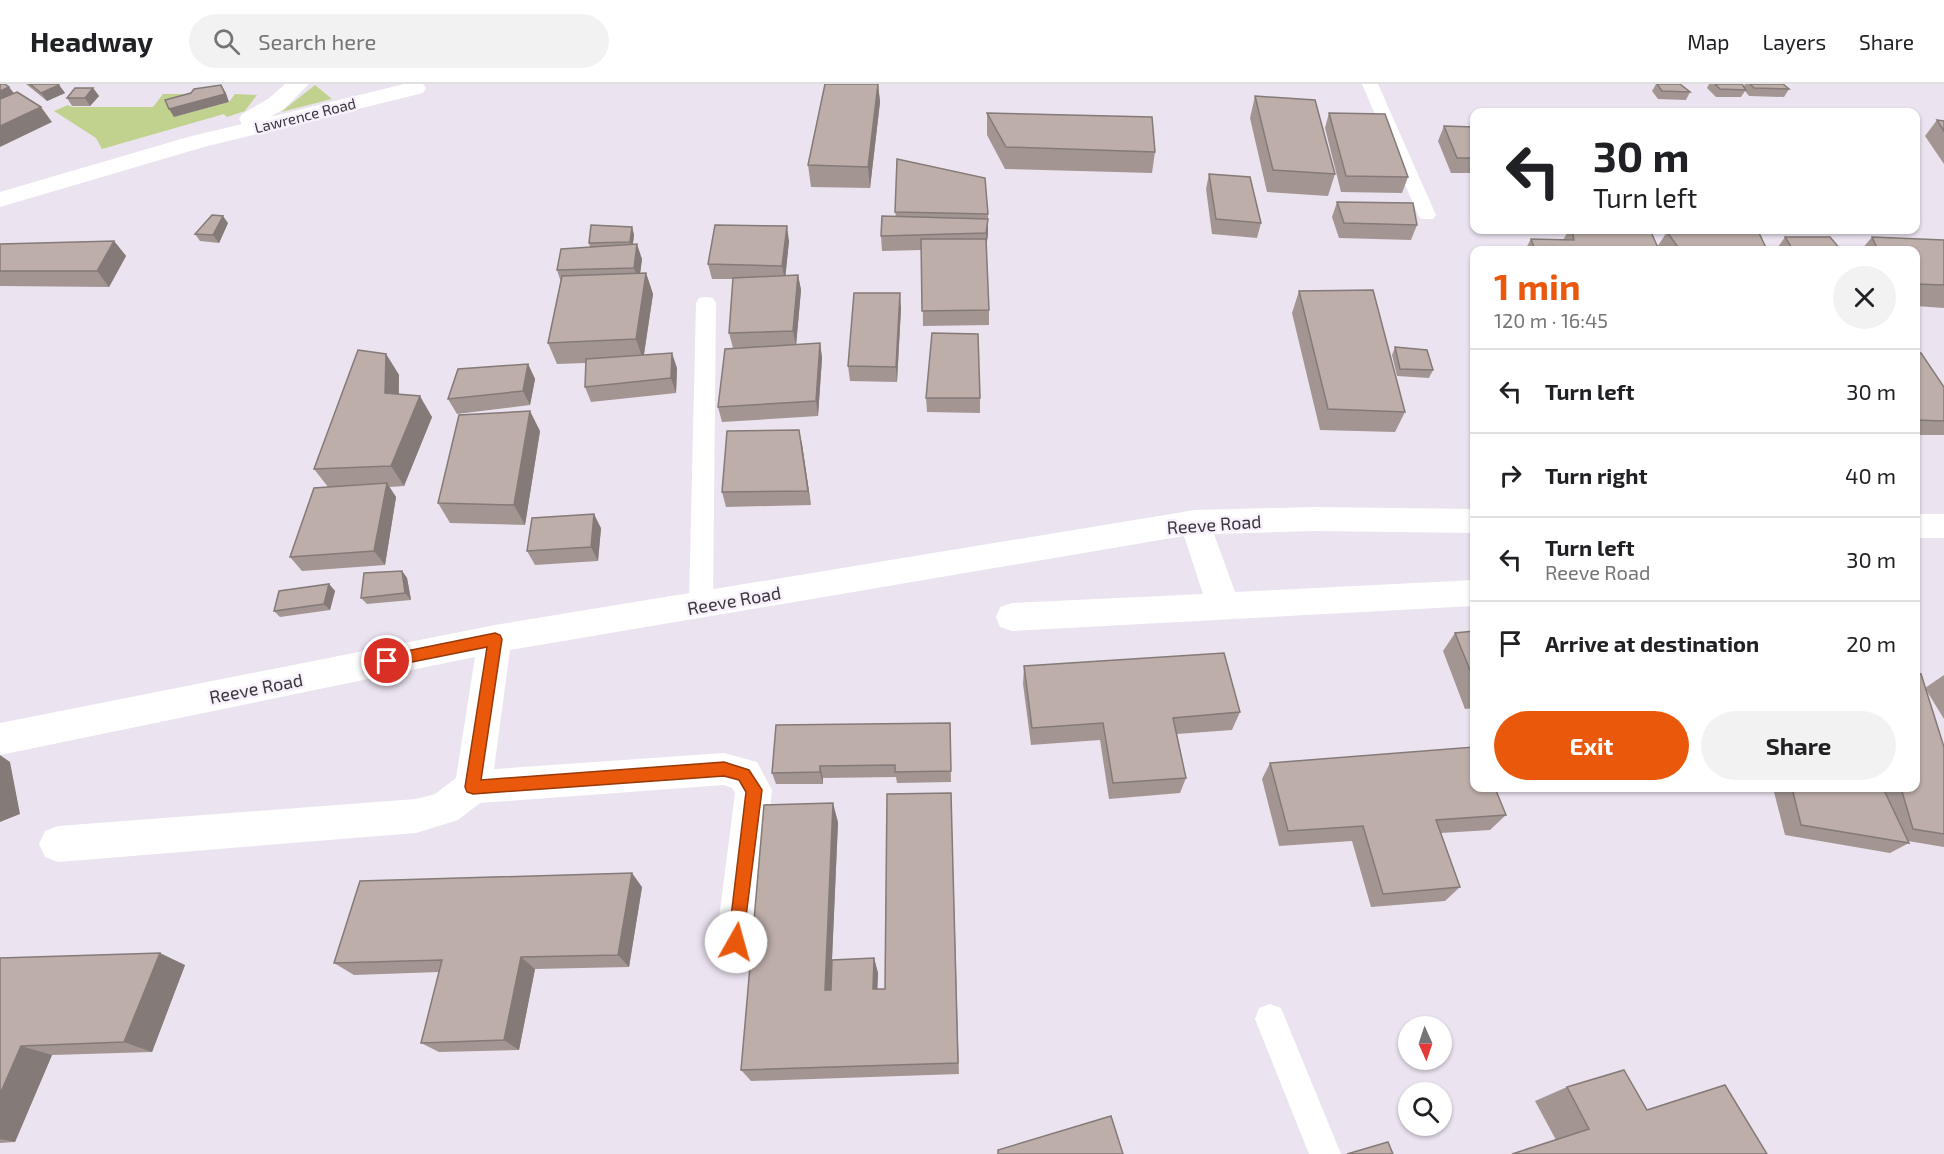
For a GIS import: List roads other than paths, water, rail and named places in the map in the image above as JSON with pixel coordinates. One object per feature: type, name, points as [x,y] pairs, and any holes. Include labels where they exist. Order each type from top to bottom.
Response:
[{"type":"street","name":"Lawrence Road","points":[[196,142],[248,120],[276,104],[298,84]]},
{"type":"street","points":[[360,84],[379,88],[425,86]]},
{"type":"street","name":"Lawrence Road","points":[[0,200],[196,142],[425,86]]},
{"type":"street","name":"Reeve Road","points":[[0,740],[495,639],[1195,522],[1316,519],[1470,521]]},
{"type":"street","points":[[1195,522],[1223,606]]},
{"type":"street","points":[[1920,526],[1944,526]]},
{"type":"street","points":[[1012,617],[1470,593]]},
{"type":"street","points":[[473,787],[495,639]]},
{"type":"street","points":[[58,844],[416,816],[445,808],[473,787],[724,769],[744,774],[754,790],[736,942]]},
{"type":"lane","points":[[1370,84],[1427,215]]},
{"type":"lane","points":[[701,605],[706,303]]},
{"type":"lane","points":[[1270,1019],[1325,1154]]}]
